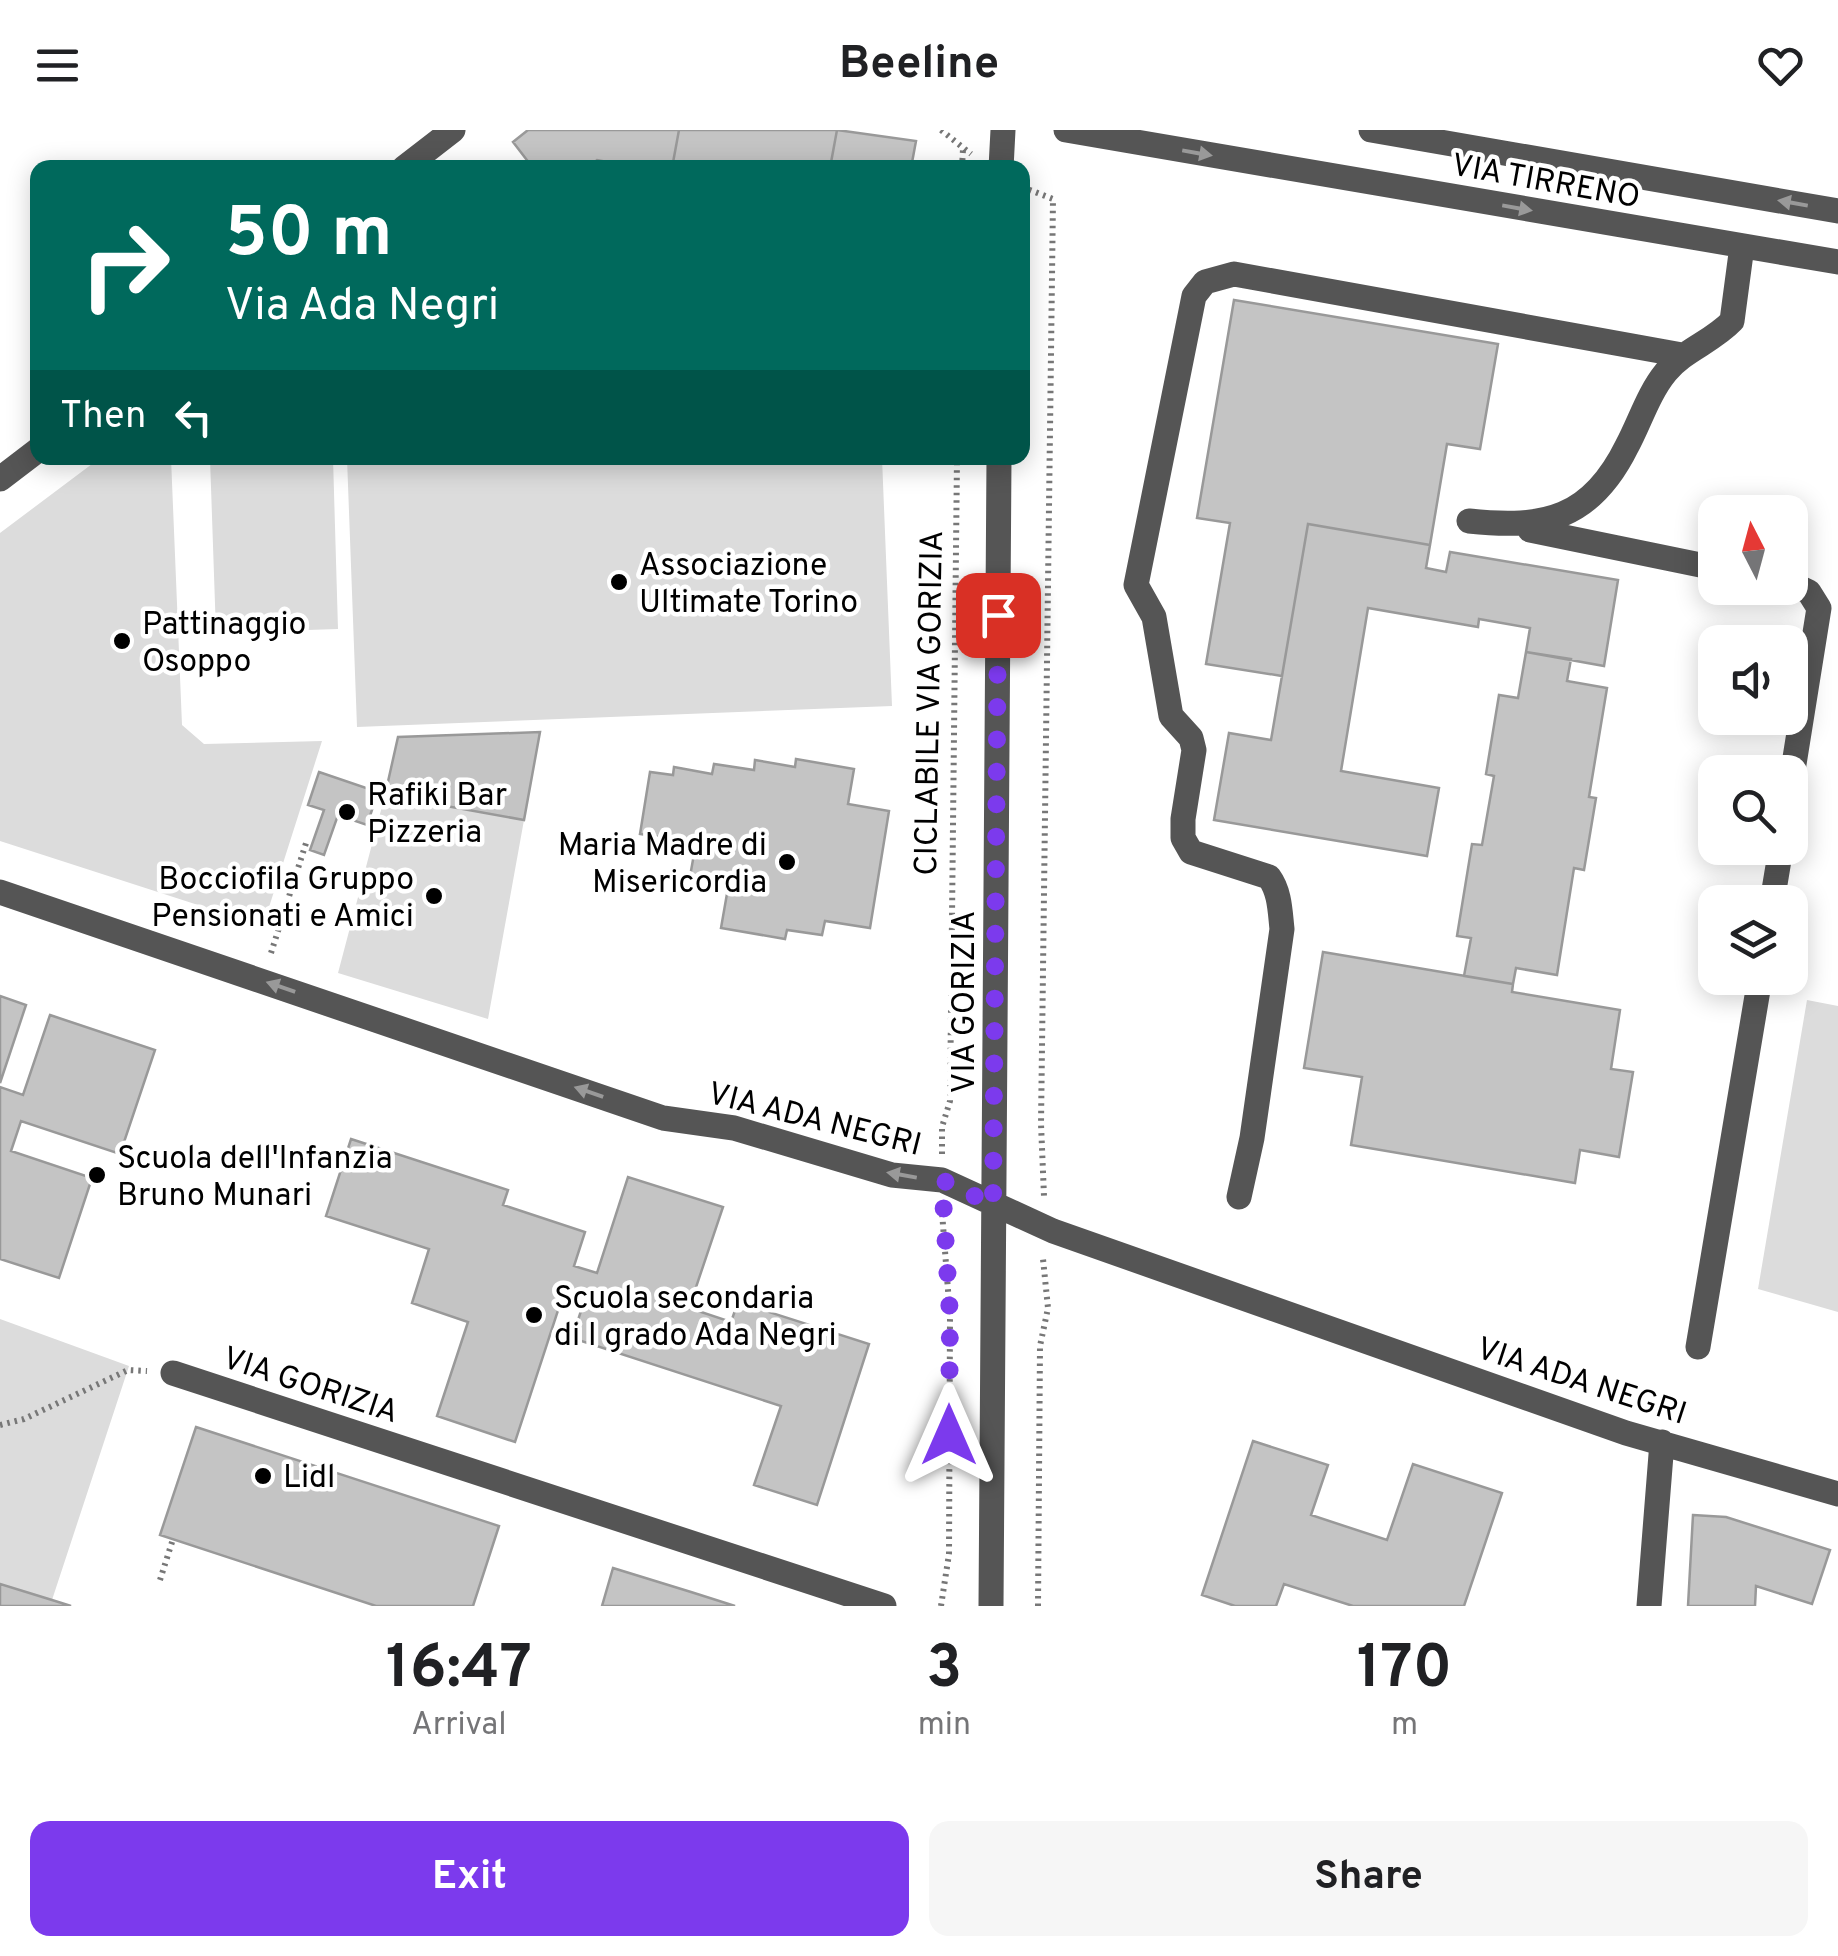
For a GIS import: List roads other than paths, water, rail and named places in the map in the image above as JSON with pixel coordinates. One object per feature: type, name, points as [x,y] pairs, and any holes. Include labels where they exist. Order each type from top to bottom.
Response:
[{"type":"street","points":[[414,160],[453,130]]},
{"type":"street","points":[[1002,160],[1003,130]]},
{"type":"street","name":"VIA TIRRENO","points":[[1066,130],[1838,262]]},
{"type":"street","name":"VIA TIRRENO","points":[[1371,130],[1838,211]]},
{"type":"street","points":[[1505,525],[1552,520],[1589,502],[1609,480],[1663,375],[1682,355],[1702,346],[1732,321],[1742,246]]},
{"type":"street","points":[[1240,1197],[1282,929],[1278,897],[1269,877],[1191,852],[1183,838],[1194,750],[1191,738],[1171,716],[1154,617],[1136,585],[1194,296],[1205,282],[1234,274],[1682,355]]},
{"type":"street","points":[[0,479],[30,456]]},
{"type":"street","name":"VIA GORIZIA","points":[[991,1606],[999,465]]},
{"type":"street","points":[[1469,522],[1505,525],[1698,565]]},
{"type":"street","points":[[1796,755],[1819,608],[1808,592]]},
{"type":"street","name":"VIA ADA NEGRI","points":[[0,892],[663,1118],[734,1128],[892,1175],[942,1180],[1044,1228],[1626,1433],[1838,1494]]},
{"type":"street","points":[[1698,1347],[1757,995]]},
{"type":"street","name":"VIA GORIZIA","points":[[173,1373],[884,1606]]},
{"type":"street","points":[[1649,1606],[1662,1442]]},
{"type":"place","name":"Associazione Ultimate Torino","points":[[619,582]]},
{"type":"place","name":"Pattinaggio Osoppo","points":[[122,641]]},
{"type":"place","name":"Rafiki Bar Pizzeria","points":[[347,812]]},
{"type":"place","name":"Maria Madre di Misericordia","points":[[787,862]]},
{"type":"place","name":"Bocciofila Gruppo Pensionati e Amici","points":[[434,896]]},
{"type":"place","name":"Scuola dell'Infanzia Bruno Munari","points":[[97,1175]]},
{"type":"place","name":"Scuola secondaria di I grado Ada Negri","points":[[534,1315]]},
{"type":"place","name":"Lidl","points":[[263,1476]]}]
